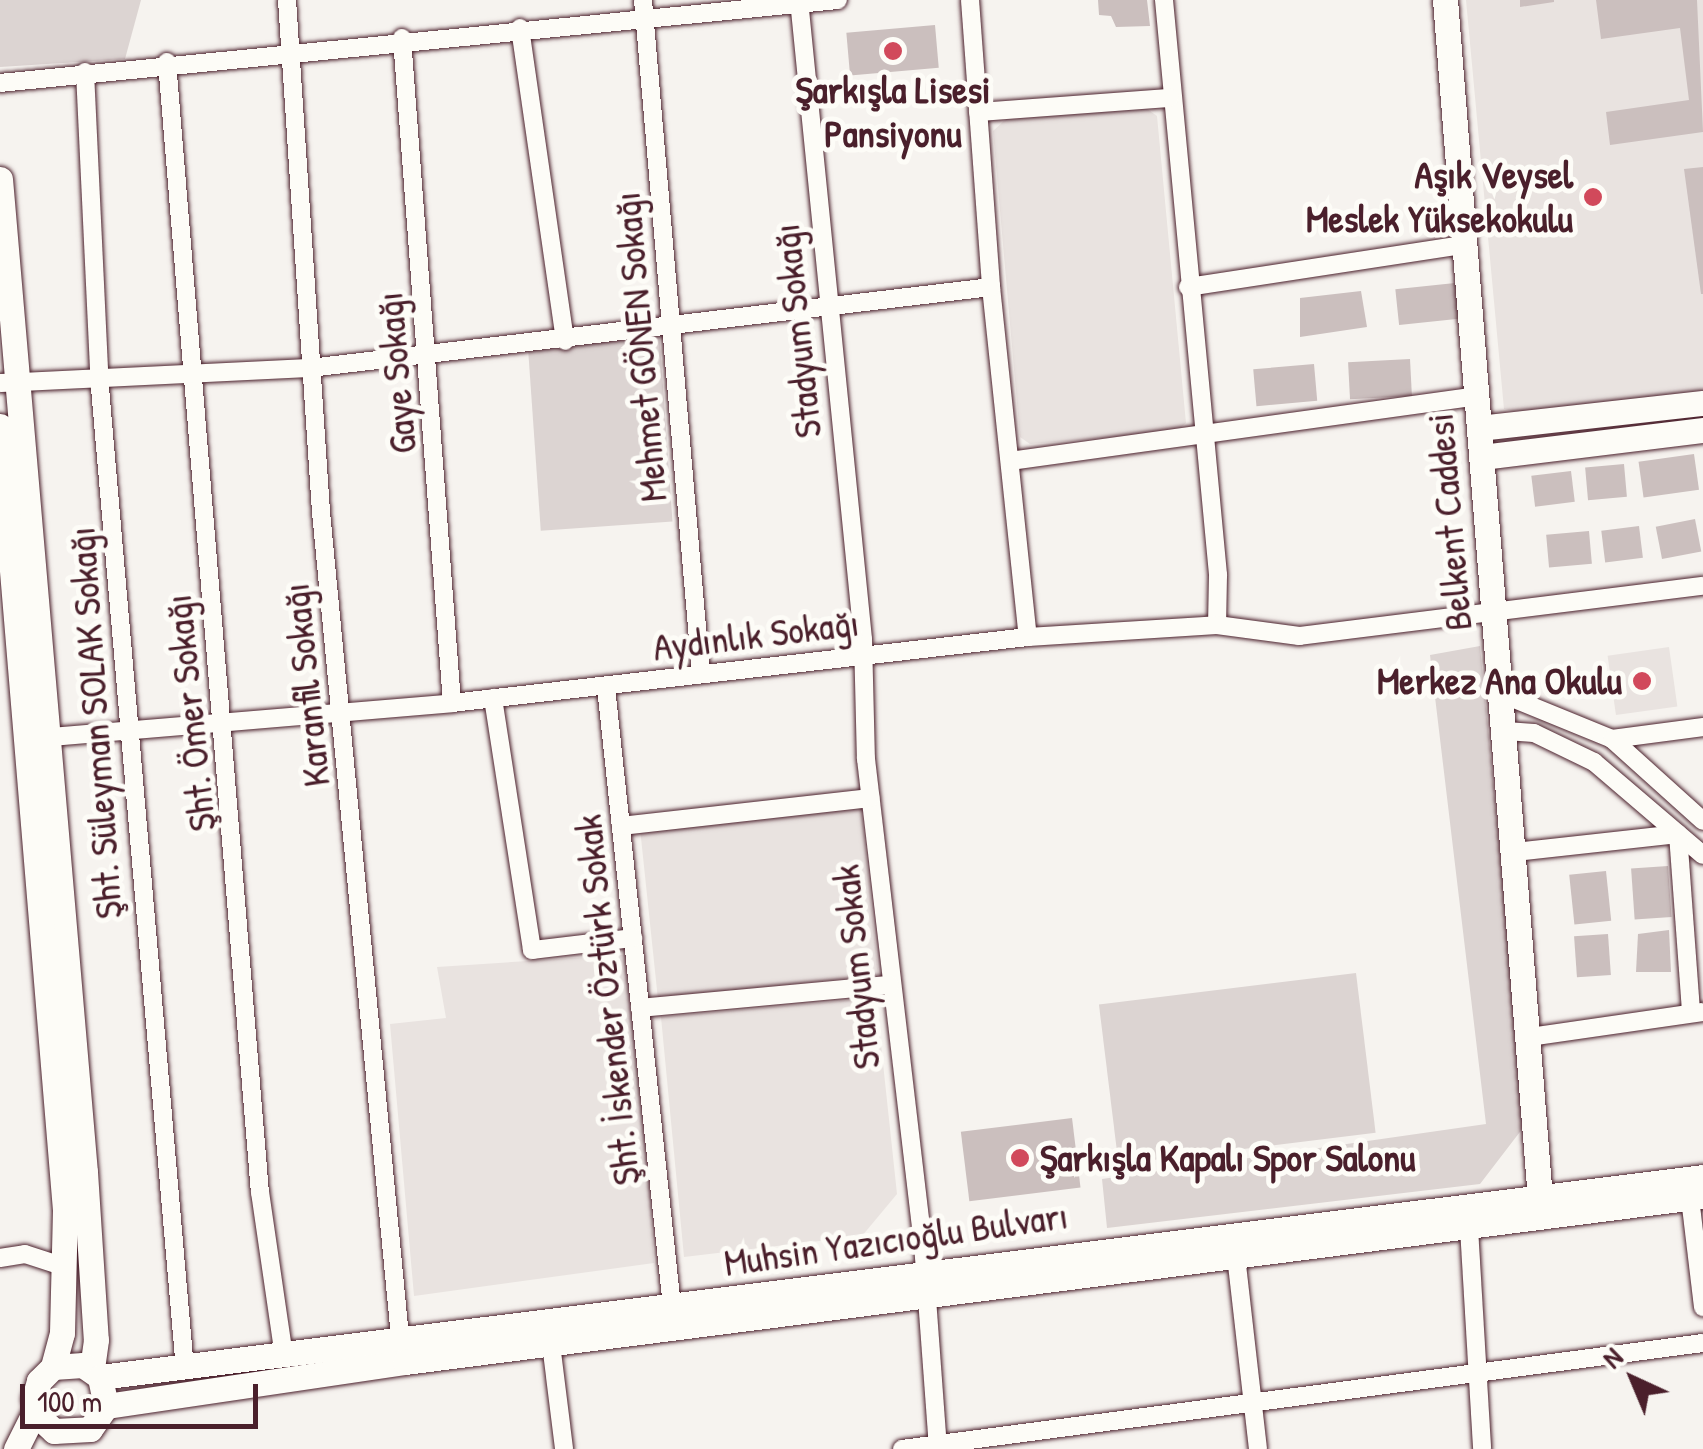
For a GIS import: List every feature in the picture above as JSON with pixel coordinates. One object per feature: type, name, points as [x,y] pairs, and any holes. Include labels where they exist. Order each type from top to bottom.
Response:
[{"type":"street","name":"Karanfil Sokağı","points":[[287,0],[310,368],[339,712],[402,1351]]},
{"type":"street","points":[[0,83],[167,62],[289,55],[402,38],[520,28],[643,8],[838,0]]},
{"type":"street","points":[[970,0],[991,287],[1028,637]]},
{"type":"street","points":[[1164,0],[1169,98],[1204,436],[1217,624]]},
{"type":"street","name":"Belkent Caddesi","points":[[1444,0],[1461,245],[1506,730],[1541,1206]]},
{"type":"street","name":"Stadyum Sokağı","points":[[799,2],[862,655]]},
{"type":"street","name":"Mehmet GÖNEN Sokağı","points":[[643,8],[701,674]]},
{"type":"street","points":[[520,28],[564,341]]},
{"type":"street","name":"Gaye Sokağı","points":[[402,38],[452,703]]},
{"type":"street","name":"Şht. Ömer Sokağı","points":[[167,62],[226,722],[260,1192],[284,1356]]},
{"type":"street","name":"Şht. Süleyman SOLAK Sokağı","points":[[85,72],[100,375],[184,1369]]},
{"type":"street","points":[[978,112],[1169,98]]},
{"type":"street","points":[[0,179],[65,1267],[54,1367],[36,1390],[36,1409],[16,1449]]},
{"type":"street","points":[[1188,287],[1461,245]]},
{"type":"street","points":[[10,381],[310,368],[670,330],[991,287]]},
{"type":"street","points":[[1010,461],[1476,396]]},
{"type":"street","points":[[1479,428],[1703,403]]},
{"type":"street","points":[[0,426],[5,554],[36,739],[89,1228],[96,1373],[106,1406],[98,1423],[64,1442],[46,1426],[36,1409]]},
{"type":"street","points":[[1482,457],[1703,430]]},
{"type":"street","name":"Aydınlık Sokağı","points":[[36,739],[128,728],[452,703],[1028,637],[1217,624],[1299,636],[1703,586]]},
{"type":"street","name":"Stadyum Sokak","points":[[862,655],[870,798],[926,1284],[938,1447]]},
{"type":"street","name":"Şht. İskender Öztürk Sokak","points":[[606,687],[672,1308]]},
{"type":"street","points":[[1502,694],[1612,739],[1703,821]]},
{"type":"street","points":[[493,698],[532,950],[633,938]]},
{"type":"street","points":[[1612,739],[1703,727]]},
{"type":"street","points":[[1506,730],[1534,733],[1594,762],[1703,855]]},
{"type":"street","points":[[621,826],[870,798]]},
{"type":"street","points":[[1515,852],[1678,834]]},
{"type":"street","points":[[1529,1037],[1697,1013],[1678,834]]},
{"type":"street","points":[[640,1008],[890,985]]},
{"type":"street","points":[[1699,1190],[1703,1308]]},
{"type":"street","name":"Muhsin Yazıcıoğlu Bulvarı","points":[[96,1373],[184,1369],[284,1356],[551,1344],[926,1284],[1541,1206],[1699,1190]]},
{"type":"street","name":"Muhsin Yazıcıoğlu Bulvarı","points":[[106,1406],[402,1351],[672,1308],[1236,1256],[1469,1228],[1541,1206]]},
{"type":"street","points":[[1469,1228],[1482,1449]]},
{"type":"street","points":[[0,1258],[25,1254],[65,1267]]},
{"type":"street","points":[[1236,1256],[1258,1449]]},
{"type":"street","points":[[902,1449],[1255,1406],[1703,1343]]},
{"type":"street","points":[[551,1344],[564,1449]]},
{"type":"street","points":[[54,1367],[73,1362],[96,1373]]},
{"type":"street","points":[[1091,1427],[1092,1449]]},
{"type":"shaded area","points":[[0,0],[141,0],[125,59],[0,67]]},
{"type":"shaded area","name":"Aşık Veysel Meslek Yüksekokulu","points":[[1466,0],[1703,0],[1703,393],[1527,414],[1504,409]]},
{"type":"shaded area","points":[[1143,106],[1157,116],[1186,423],[1175,432],[1030,444],[1020,437],[993,131],[1006,119]]},
{"type":"shaded area","points":[[659,329],[672,522],[541,531],[527,338]]},
{"type":"shaded area","points":[[1480,646],[1526,1124],[1480,1184],[1107,1228],[1102,1179],[1486,1124],[1430,655]]},
{"type":"shaded area","name":"Merkez Ana Okulu","points":[[1669,647],[1677,706],[1616,715],[1608,656]]},
{"type":"shaded area","points":[[861,807],[879,975],[658,998],[640,830]]},
{"type":"shaded area","points":[[635,954],[654,1263],[414,1296],[390,1024],[446,1018],[437,967]]},
{"type":"shaded area","points":[[1356,973],[1376,1133],[1119,1164],[1099,1005]]},
{"type":"shaded area","points":[[876,998],[897,1194],[862,1236],[684,1257],[661,1017]]},
{"type":"building","points":[[1098,0],[1147,0],[1150,26],[1116,27],[1111,16],[1099,15]]},
{"type":"building","points":[[1520,0],[1554,0],[1554,2],[1520,7]]},
{"type":"building","points":[[1596,0],[1697,0],[1703,132],[1610,145],[1606,112],[1689,100],[1680,28],[1601,39]]},
{"type":"building","name":"Şarkışla Lisesi Pansiyonu","points":[[935,25],[939,68],[850,76],[846,33]]},
{"type":"building","points":[[1703,167],[1703,294],[1701,294],[1684,169]]},
{"type":"building","points":[[1455,283],[1459,319],[1399,325],[1395,289]]},
{"type":"building","points":[[1361,291],[1367,327],[1300,337],[1300,298]]},
{"type":"building","points":[[1410,359],[1412,396],[1350,399],[1348,362]]},
{"type":"building","points":[[1314,364],[1317,401],[1256,406],[1253,369]]},
{"type":"building","points":[[1694,454],[1699,490],[1644,497],[1639,462]]},
{"type":"building","points":[[1624,464],[1627,497],[1588,500],[1585,467]]},
{"type":"building","points":[[1571,471],[1575,502],[1535,507],[1531,476]]},
{"type":"building","points":[[1695,519],[1701,551],[1662,559],[1656,527]]},
{"type":"building","points":[[1639,526],[1643,558],[1605,562],[1601,531]]},
{"type":"building","points":[[1589,531],[1592,564],[1549,568],[1546,535]]},
{"type":"building","points":[[1668,866],[1672,917],[1635,919],[1631,869]]},
{"type":"building","points":[[1606,871],[1611,921],[1574,925],[1569,875]]},
{"type":"building","points":[[1669,930],[1671,972],[1636,972],[1638,934]]},
{"type":"building","points":[[1608,934],[1611,975],[1577,977],[1574,936]]},
{"type":"building","name":"Şarkışla Kapalı Spor Salonu","points":[[1072,1118],[1081,1187],[969,1201],[961,1132]]},
{"type":"place","name":"Şarkışla Lisesi Pansiyonu","points":[[893,51]]},
{"type":"place","name":"Aşık Veysel Meslek Yüksekokulu","points":[[1593,197]]},
{"type":"place","name":"Merkez Ana Okulu","points":[[1642,681]]},
{"type":"place","name":"Şarkışla Kapalı Spor Salonu","points":[[1020,1158]]}]
